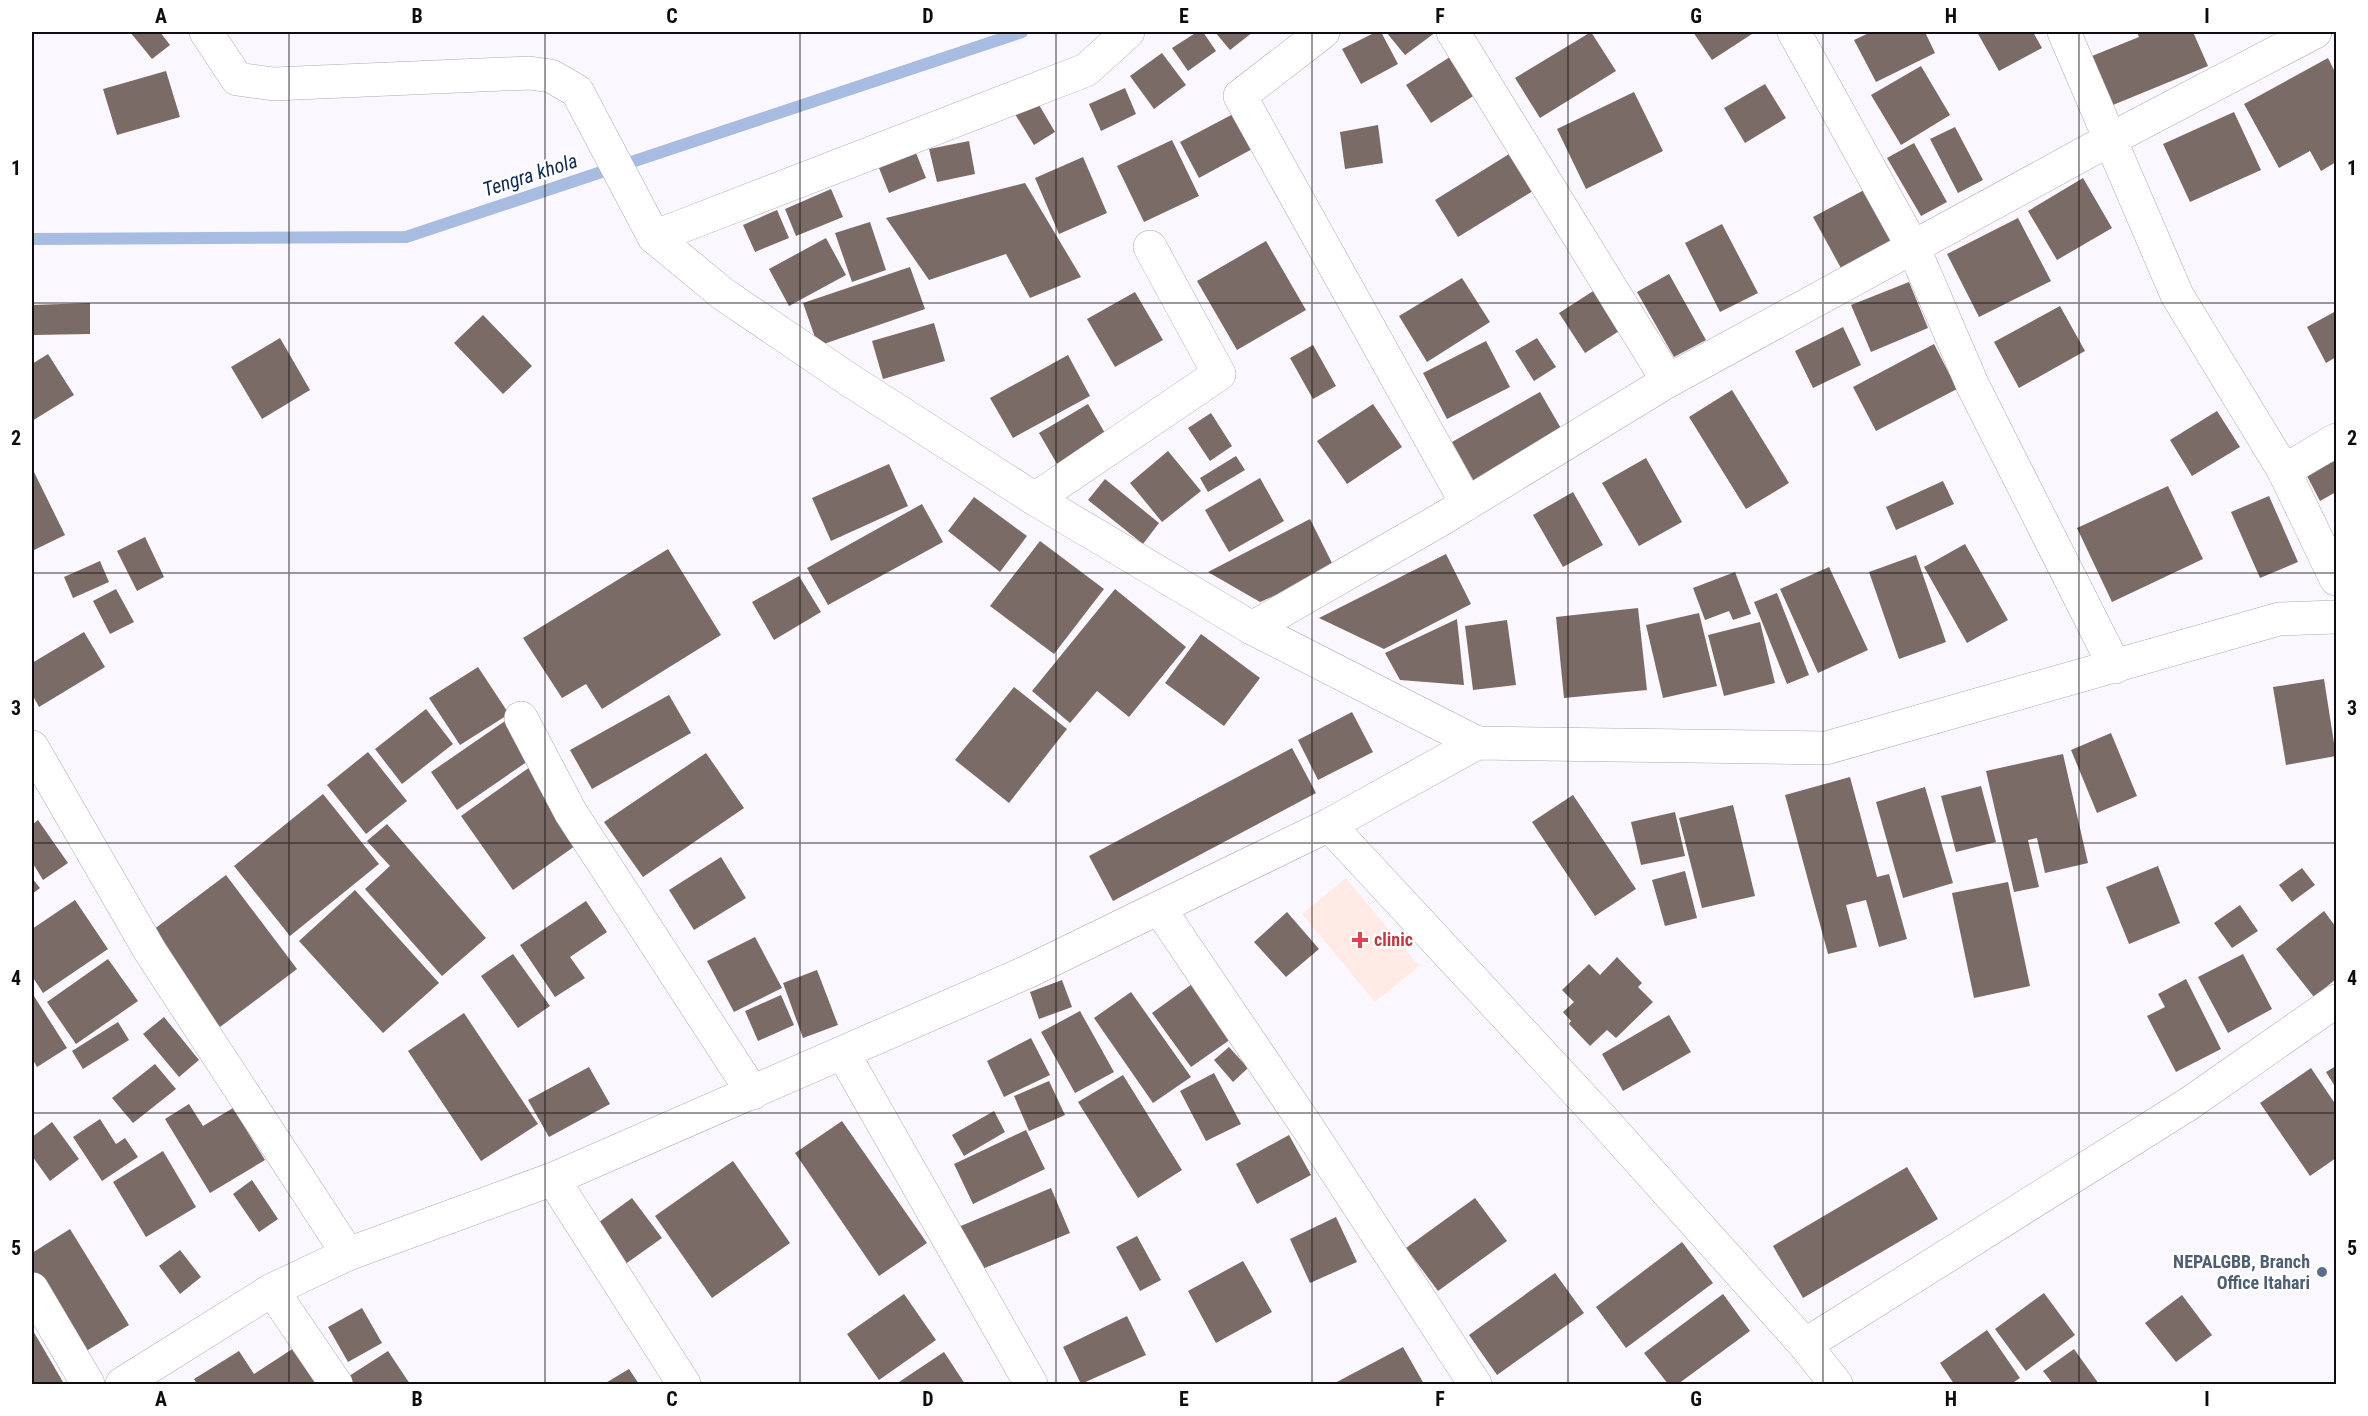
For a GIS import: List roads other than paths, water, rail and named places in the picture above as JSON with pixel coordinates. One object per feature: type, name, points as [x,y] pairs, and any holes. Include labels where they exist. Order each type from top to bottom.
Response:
[{"type":"street","points":[[206,32],[237,79],[274,84],[529,73],[551,76],[577,91],[654,237],[723,294],[851,381],[1035,499],[1252,628],[1477,743],[1826,748],[2279,619],[2337,617]]},
{"type":"street","points":[[654,237],[1086,70],[1128,32]]},
{"type":"street","points":[[1323,32],[1240,96],[1467,504]]},
{"type":"street","points":[[1453,32],[1668,381]]},
{"type":"street","points":[[1794,32],[1914,249],[1973,386],[2115,667]]},
{"type":"street","points":[[2064,32],[2177,295],[2284,471],[2337,579]]},
{"type":"street","points":[[1252,628],[1467,504],[1668,381],[1914,249],[2109,140],[2315,32]]},
{"type":"street","points":[[1035,499],[1219,374],[1150,247]]},
{"type":"street","points":[[2284,471],[2337,440]]},
{"type":"street","points":[[520,718],[571,813],[753,1093]]},
{"type":"street","points":[[122,1384],[272,1290],[348,1254],[553,1179],[1027,972],[1329,825],[1477,743]]},
{"type":"street","points":[[32,747],[150,951],[348,1254]]},
{"type":"street","points":[[1329,825],[1604,1121],[1805,1345],[1836,1384]]},
{"type":"street","points":[[1159,908],[1308,1128],[1475,1384]]},
{"type":"street","points":[[1805,1345],[2190,1103],[2337,1001]]},
{"type":"street","points":[[843,1053],[1031,1384]]},
{"type":"street","points":[[553,1179],[684,1384]]},
{"type":"street","points":[[32,1289],[87,1384]]},
{"type":"street","points":[[272,1290],[336,1384]]},
{"type":"waterway","name":"Tengra khola","points":[[32,239],[406,237],[1022,32]]},
{"type":"place","name":"clinic","points":[[1360,940]]},
{"type":"place","name":"NEPALGBB, Branch Office Itahari","points":[[2322,1272]]}]
